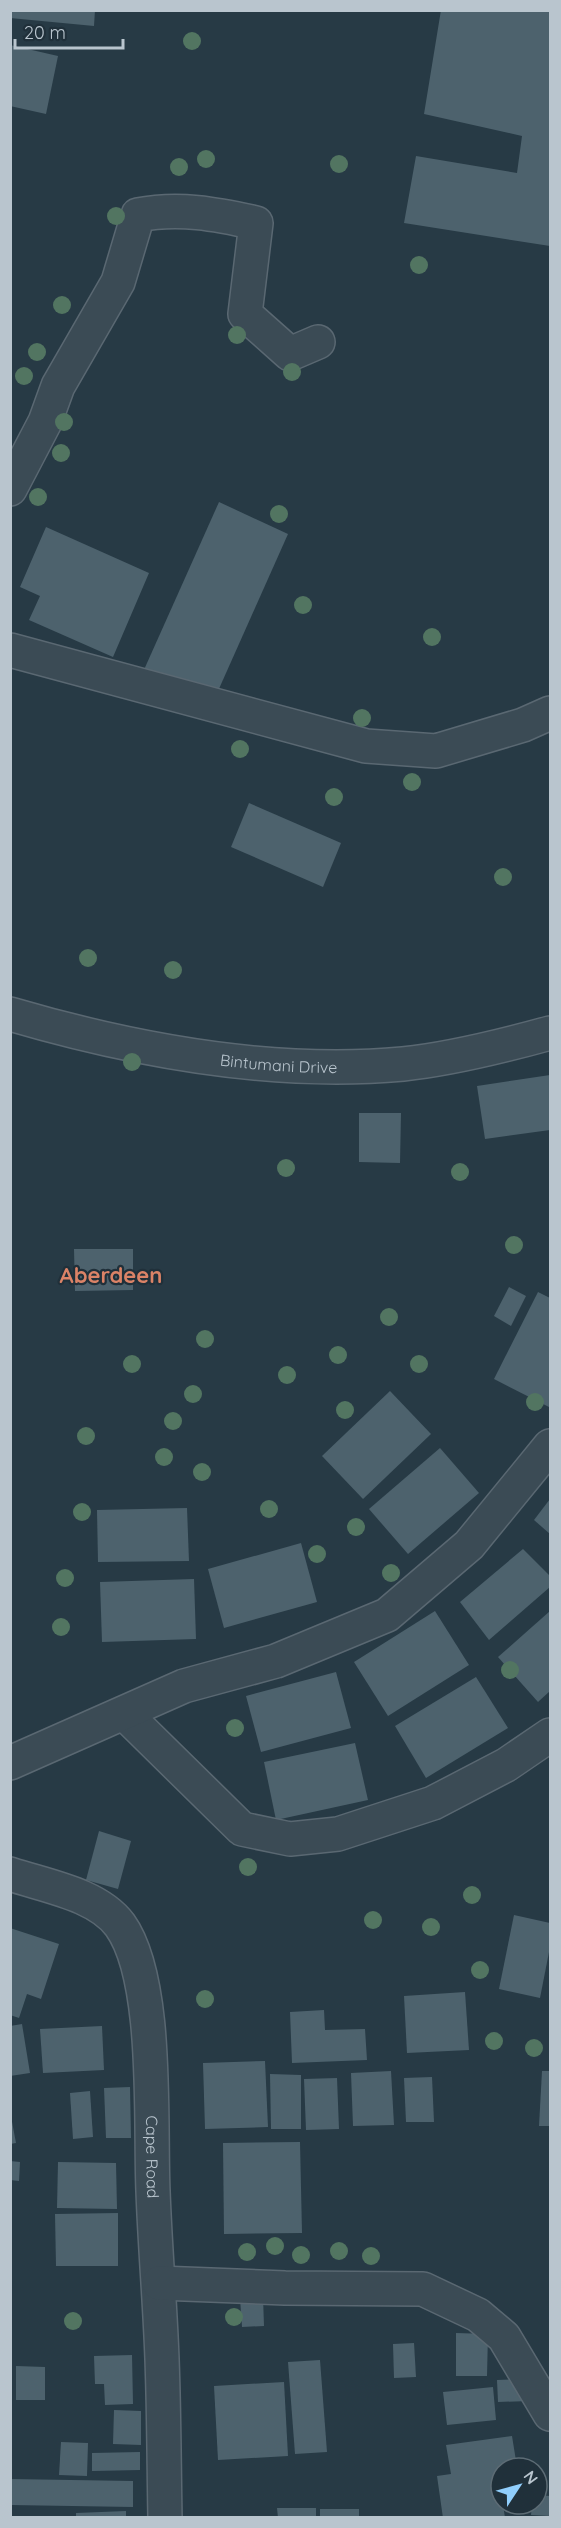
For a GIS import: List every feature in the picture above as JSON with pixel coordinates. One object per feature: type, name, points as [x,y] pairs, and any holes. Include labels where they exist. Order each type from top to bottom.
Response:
[{"type":"street","points":[[10,489],[45,422],[58,386],[118,282],[138,215],[166,210],[205,212],[256,223],[245,314],[290,354],[318,342]]},
{"type":"street","points":[[10,650],[366,746],[436,751],[523,725],[550,713]]},
{"type":"street","name":"Bintumani Drive","points":[[10,1014],[63,1029],[212,1059],[292,1066],[404,1064],[507,1045],[550,1033]]},
{"type":"street","points":[[10,1763],[184,1686],[276,1661],[387,1614],[469,1545],[550,1446]]},
{"type":"street","points":[[125,1714],[242,1829],[290,1839],[338,1834],[433,1803],[506,1766],[550,1735]]},
{"type":"street","name":"Cape Road","points":[[10,1874],[77,1897],[103,1909],[118,1922],[136,1953],[142,1978],[149,2058],[159,2283],[165,2517]]},
{"type":"street","points":[[159,2283],[285,2288],[423,2289],[478,2315],[504,2337],[550,2414]]},
{"type":"building","points":[[10,10],[95,10],[94,26],[10,18]]},
{"type":"building","points":[[441,10],[550,10],[550,246],[404,223],[416,156],[517,173],[522,136],[424,114]]},
{"type":"building","points":[[10,45],[58,56],[46,114],[10,106]]},
{"type":"building","points":[[219,502],[288,534],[218,691],[143,672]]},
{"type":"building","points":[[46,527],[149,573],[113,657],[29,620],[40,596],[20,587]]},
{"type":"building","points":[[249,803],[341,843],[323,887],[231,847]]},
{"type":"building","points":[[550,1075],[550,1130],[485,1139],[477,1086]]},
{"type":"building","points":[[359,1113],[401,1113],[400,1163],[359,1162]]},
{"type":"building","points":[[74,1249],[133,1249],[133,1290],[75,1291]]},
{"type":"building","points":[[509,1287],[526,1296],[511,1326],[494,1316]]},
{"type":"building","points":[[538,1292],[550,1298],[549,1407],[494,1379]]},
{"type":"building","points":[[390,1391],[431,1434],[363,1499],[322,1456]]},
{"type":"building","points":[[440,1448],[479,1493],[408,1554],[369,1509]]},
{"type":"building","points":[[550,1499],[550,1534],[534,1520]]},
{"type":"building","points":[[187,1508],[189,1561],[98,1562],[97,1510]]},
{"type":"building","points":[[301,1543],[317,1602],[224,1628],[208,1569]]},
{"type":"building","points":[[523,1549],[550,1576],[550,1587],[489,1640],[460,1602]]},
{"type":"building","points":[[194,1579],[196,1639],[102,1642],[100,1582]]},
{"type":"building","points":[[435,1611],[469,1665],[388,1716],[354,1662]]},
{"type":"building","points":[[550,1611],[550,1691],[538,1702],[498,1657]]},
{"type":"building","points":[[336,1672],[351,1728],[261,1752],[246,1696]]},
{"type":"building","points":[[476,1677],[508,1728],[426,1778],[395,1726]]},
{"type":"building","points":[[355,1743],[368,1800],[276,1820],[264,1762]]},
{"type":"building","points":[[99,1831],[131,1841],[118,1889],[86,1880]]},
{"type":"building","points":[[514,1915],[550,1923],[550,1947],[540,1998],[499,1989]]},
{"type":"building","points":[[10,1928],[59,1944],[41,1999],[27,1994],[19,2018],[10,2015]]},
{"type":"building","points":[[465,1992],[469,2050],[407,2053],[404,1996]]},
{"type":"building","points":[[324,2010],[325,2030],[365,2029],[367,2060],[292,2063],[290,2012]]},
{"type":"building","points":[[22,2024],[30,2073],[10,2076],[10,2026]]},
{"type":"building","points":[[102,2026],[104,2070],[43,2073],[40,2029]]},
{"type":"building","points":[[265,2061],[268,2127],[205,2129],[203,2063]]},
{"type":"building","points":[[391,2071],[394,2125],[353,2126],[351,2073]]},
{"type":"building","points":[[542,2071],[550,2071],[550,2126],[539,2126]]},
{"type":"building","points":[[270,2074],[301,2075],[301,2129],[271,2129]]},
{"type":"building","points":[[432,2077],[434,2122],[406,2122],[404,2078]]},
{"type":"building","points":[[337,2078],[339,2129],[306,2130],[304,2079]]},
{"type":"building","points":[[130,2087],[131,2138],[106,2138],[104,2088]]},
{"type":"building","points":[[90,2091],[93,2137],[73,2139],[70,2093]]},
{"type":"building","points":[[10,2111],[16,2143],[10,2144]]},
{"type":"building","points":[[300,2142],[302,2233],[224,2234],[223,2143]]},
{"type":"building","points":[[10,2161],[20,2162],[19,2181],[10,2180]]},
{"type":"building","points":[[58,2162],[116,2163],[117,2209],[57,2208]]},
{"type":"building","points":[[118,2213],[118,2266],[56,2266],[55,2214]]},
{"type":"building","points":[[263,2297],[264,2326],[242,2327],[240,2298]]},
{"type":"building","points":[[456,2333],[488,2334],[487,2376],[456,2376]]},
{"type":"building","points":[[414,2343],[416,2377],[394,2378],[393,2344]]},
{"type":"building","points":[[132,2355],[133,2404],[105,2405],[104,2384],[95,2384],[94,2356]]},
{"type":"building","points":[[320,2360],[327,2452],[295,2454],[288,2362]]},
{"type":"building","points":[[16,2366],[45,2367],[45,2400],[16,2400]]},
{"type":"building","points":[[528,2379],[529,2401],[498,2402],[497,2380]]},
{"type":"building","points":[[284,2382],[288,2456],[218,2460],[214,2386]]},
{"type":"building","points":[[493,2387],[496,2420],[447,2425],[443,2392]]},
{"type":"building","points":[[114,2410],[141,2411],[141,2445],[113,2444]]},
{"type":"building","points":[[512,2436],[515,2456],[489,2456],[489,2516],[505,2516],[505,2518],[443,2518],[437,2476],[451,2474],[446,2445]]},
{"type":"building","points":[[61,2442],[88,2443],[87,2476],[59,2475]]},
{"type":"building","points":[[140,2452],[140,2470],[92,2471],[92,2453]]},
{"type":"building","points":[[10,2479],[133,2481],[133,2507],[10,2505]]},
{"type":"building","points":[[277,2508],[316,2508],[316,2518],[278,2518]]},
{"type":"building","points":[[320,2509],[359,2509],[359,2518],[320,2518]]},
{"type":"building","points":[[126,2511],[126,2518],[76,2518],[76,2513]]},
{"type":"district","name":"Aberdeen","points":[[111,1275]]}]
